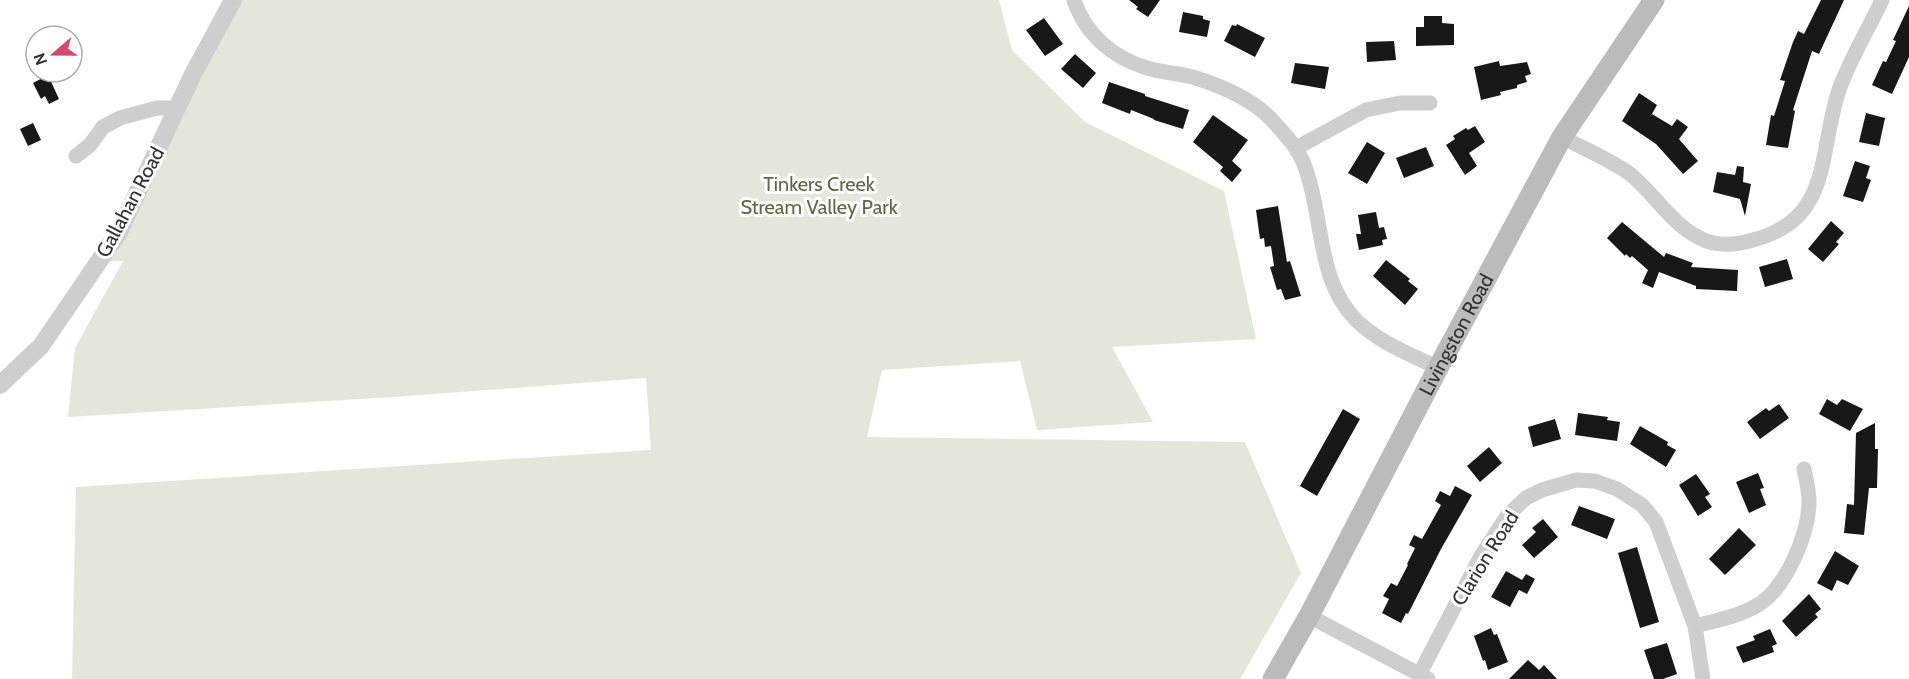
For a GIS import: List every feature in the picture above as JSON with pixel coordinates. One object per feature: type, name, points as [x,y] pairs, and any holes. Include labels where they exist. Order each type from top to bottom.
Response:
[{"type":"main road","name":"Livingston Road","points":[[1273,679],[1309,616],[1562,137],[1654,0]]},
{"type":"street","name":"Gallahan Road","points":[[0,385],[41,345],[76,298],[119,232],[192,76],[233,0]]},
{"type":"street","points":[[1074,0],[1088,30],[1111,52],[1146,68],[1196,78],[1250,103],[1270,118],[1296,148],[1305,167],[1328,268],[1342,303],[1372,335],[1438,368]]},
{"type":"street","points":[[1562,137],[1630,174],[1677,223],[1702,240],[1716,244],[1738,244],[1773,234],[1783,229],[1802,212],[1818,186],[1839,90],[1882,0]]},
{"type":"street","points":[[1296,148],[1366,110],[1400,103],[1430,103]]},
{"type":"street","points":[[76,156],[90,145],[103,127],[120,118],[157,108],[177,108]]},
{"type":"street","points":[[1695,626],[1731,616],[1755,606],[1773,592],[1785,577],[1804,530],[1808,513],[1809,499],[1804,469]]},
{"type":"street","name":"Clarion Road","points":[[1424,677],[1481,556],[1507,516],[1526,498],[1565,482],[1585,480],[1604,484],[1635,500],[1650,513],[1665,544],[1695,626],[1702,679]]},
{"type":"street","points":[[1309,616],[1424,677]]},
{"type":"green space","name":"Tinkers Creek Stream Valley Park","points":[[239,0],[999,0],[1012,50],[1085,122],[1224,191],[1256,339],[1112,347],[1153,422],[1037,430],[1020,361],[882,370],[867,437],[1245,442],[1301,573],[1240,679],[72,679],[76,487],[651,450],[646,378],[394,397],[68,417],[75,348],[123,261],[107,261]]},
{"type":"building","points":[[1129,0],[1160,0],[1148,17],[1136,9],[1138,7]]},
{"type":"building","points":[[1821,0],[1844,0],[1819,54],[1812,51],[1793,110],[1795,111],[1788,148],[1766,145],[1771,115],[1774,116],[1785,81],[1780,80],[1793,42],[1798,31],[1804,34]]},
{"type":"building","points":[[1909,6],[1909,57],[1892,94],[1872,85],[1883,61],[1886,62],[1896,41],[1893,40]]},
{"type":"building","points":[[1183,12],[1203,16],[1203,19],[1210,21],[1207,37],[1179,32]]},
{"type":"building","points":[[1424,16],[1442,16],[1442,23],[1454,24],[1454,45],[1416,46],[1416,27],[1424,27]]},
{"type":"building","points":[[1044,18],[1063,44],[1045,56],[1026,30]]},
{"type":"building","points":[[1237,24],[1265,38],[1255,57],[1224,41],[1232,25]]},
{"type":"building","points":[[1394,41],[1396,60],[1367,62],[1366,42]]},
{"type":"building","points":[[1075,54],[1096,73],[1083,88],[1061,69]]},
{"type":"building","points":[[1499,61],[1500,66],[1527,62],[1531,74],[1525,76],[1527,82],[1517,85],[1517,88],[1481,100],[1474,67]]},
{"type":"building","points":[[1295,63],[1329,67],[1325,89],[1291,83]]},
{"type":"building","points":[[1109,82],[1189,110],[1183,129],[1131,110],[1130,114],[1102,103]]},
{"type":"building","points":[[34,84],[52,84],[59,99],[49,104],[45,96],[41,99]]},
{"type":"building","points":[[1639,93],[1657,105],[1652,114],[1672,126],[1677,119],[1688,127],[1679,139],[1698,161],[1683,174],[1656,144],[1622,121]]},
{"type":"building","points":[[1866,113],[1885,118],[1879,146],[1859,142]]},
{"type":"building","points":[[1213,115],[1248,140],[1232,161],[1242,170],[1232,182],[1220,171],[1223,167],[1193,142]]},
{"type":"building","points":[[33,123],[41,140],[28,146],[20,129]]},
{"type":"building","points":[[1475,126],[1485,142],[1469,153],[1477,166],[1465,175],[1446,145],[1455,139],[1453,136],[1466,128],[1468,130]]},
{"type":"building","points":[[1367,142],[1385,153],[1367,184],[1348,173]]},
{"type":"building","points":[[1426,147],[1434,166],[1404,178],[1396,158]]},
{"type":"building","points":[[1855,161],[1870,166],[1866,178],[1871,180],[1863,202],[1843,196]]},
{"type":"building","points":[[1737,166],[1744,167],[1743,182],[1751,184],[1745,216],[1740,199],[1713,192],[1717,172],[1735,175]]},
{"type":"building","points":[[1278,206],[1287,262],[1290,261],[1301,296],[1285,300],[1281,289],[1277,290],[1270,267],[1274,266],[1271,246],[1265,247],[1264,238],[1260,239],[1256,210]]},
{"type":"building","points":[[1376,212],[1379,228],[1384,227],[1387,239],[1382,240],[1383,245],[1359,250],[1356,234],[1361,234],[1358,215]]},
{"type":"building","points":[[1831,221],[1844,233],[1836,242],[1839,244],[1823,262],[1808,249]]},
{"type":"building","points":[[1622,222],[1664,257],[1666,253],[1693,263],[1691,267],[1738,270],[1737,291],[1696,289],[1696,286],[1659,272],[1653,288],[1642,283],[1648,270],[1632,256],[1630,258],[1626,254],[1625,256],[1607,238]]},
{"type":"building","points":[[1787,259],[1793,279],[1765,287],[1759,267]]},
{"type":"building","points":[[1386,260],[1410,279],[1408,281],[1418,289],[1405,305],[1373,276]]},
{"type":"building","points":[[1827,399],[1837,405],[1842,399],[1863,409],[1850,431],[1819,414]]},
{"type":"building","points":[[1779,404],[1789,418],[1760,439],[1747,422],[1766,408],[1769,411]]},
{"type":"building","points":[[1343,409],[1360,419],[1317,496],[1300,486]]},
{"type":"building","points":[[1578,413],[1608,417],[1607,420],[1620,422],[1617,441],[1575,435]]},
{"type":"building","points":[[1555,419],[1561,439],[1533,447],[1528,427]]},
{"type":"building","points":[[1875,423],[1875,449],[1878,449],[1877,488],[1869,488],[1864,535],[1844,533],[1847,504],[1854,505],[1856,433]]},
{"type":"building","points":[[1640,426],[1668,442],[1667,445],[1676,450],[1666,467],[1630,444]]},
{"type":"building","points":[[1489,447],[1502,463],[1480,482],[1467,466]]},
{"type":"building","points":[[1758,473],[1764,488],[1760,489],[1766,505],[1749,513],[1736,482]]},
{"type":"building","points":[[1696,474],[1710,494],[1705,497],[1712,507],[1698,516],[1679,485]]},
{"type":"building","points":[[1455,486],[1472,495],[1401,623],[1382,613],[1389,599],[1383,596],[1391,583],[1397,586],[1408,565],[1415,548],[1409,545],[1414,535],[1422,539],[1441,505],[1435,501],[1440,491],[1450,496]]},
{"type":"building","points":[[1579,506],[1615,519],[1607,539],[1571,525]]},
{"type":"building","points":[[1543,519],[1558,537],[1534,558],[1522,545],[1536,532],[1532,528]]},
{"type":"building","points":[[1739,528],[1756,545],[1725,575],[1709,559]]},
{"type":"building","points":[[1637,547],[1659,622],[1640,628],[1618,553]]},
{"type":"building","points":[[1835,551],[1859,566],[1848,585],[1837,580],[1832,591],[1817,583]]},
{"type":"building","points":[[1506,571],[1522,580],[1526,574],[1535,579],[1527,594],[1519,590],[1510,607],[1491,597]]},
{"type":"building","points":[[1809,594],[1821,609],[1815,614],[1818,617],[1796,637],[1782,621]]},
{"type":"building","points":[[1491,628],[1494,635],[1497,634],[1508,662],[1488,670],[1474,636]]},
{"type":"building","points":[[1770,629],[1777,644],[1772,646],[1774,652],[1743,663],[1736,647],[1755,640],[1753,636]]},
{"type":"building","points":[[1667,643],[1677,674],[1663,679],[1654,679],[1644,650]]},
{"type":"building","points":[[1528,660],[1539,670],[1544,665],[1557,679],[1509,679]]}]
